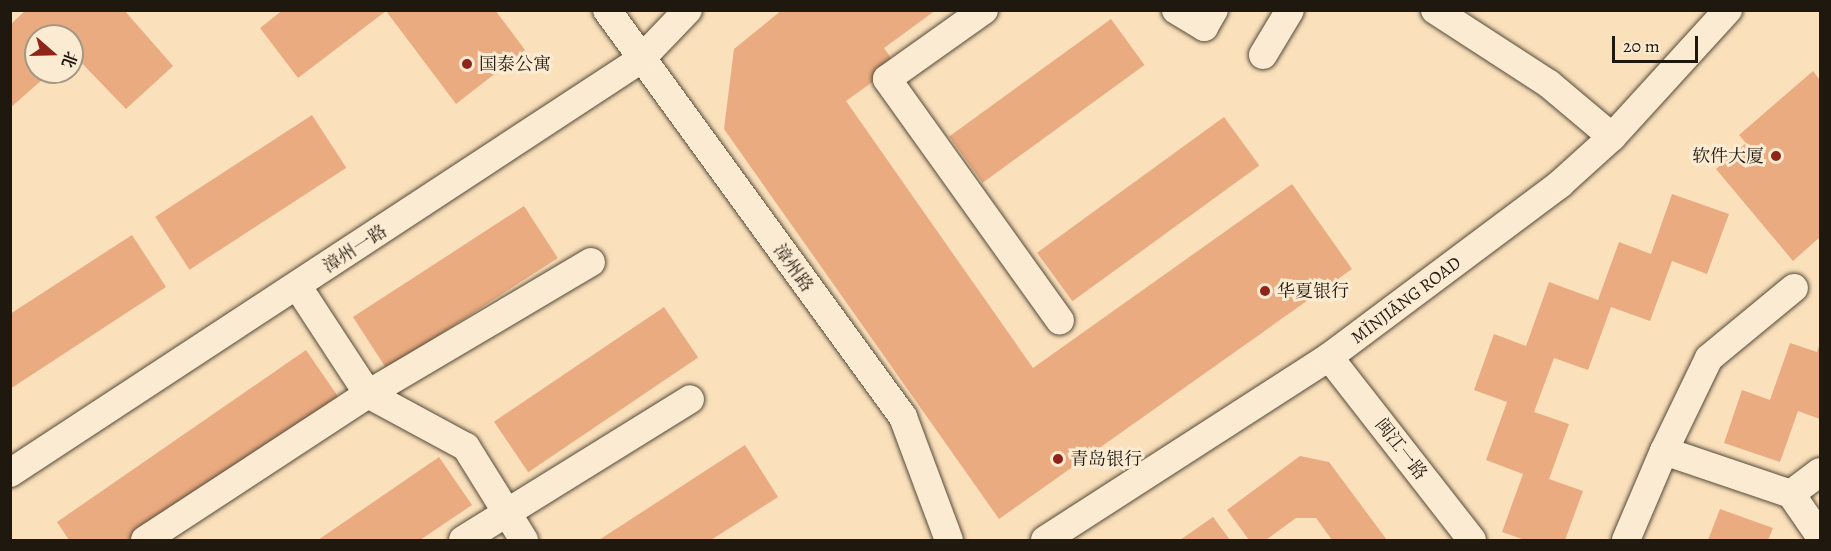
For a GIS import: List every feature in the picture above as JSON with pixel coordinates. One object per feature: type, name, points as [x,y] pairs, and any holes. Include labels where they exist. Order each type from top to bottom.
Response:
[{"type":"street","name":"漳州路","points":[[607,10],[640,60],[903,417],[949,540]]},
{"type":"street","name":"漳州一路","points":[[10,473],[640,60],[687,10]]},
{"type":"street","points":[[984,10],[886,79],[1060,321]]},
{"type":"street","points":[[1176,10],[1204,27],[1214,10]]},
{"type":"street","points":[[1263,55],[1290,10]]},
{"type":"street","points":[[1435,10],[1549,84],[1612,137]]},
{"type":"street","name":"MǏNJIĀNG ROAD","points":[[1045,540],[1329,357],[1560,184],[1612,137],[1728,10]]},
{"type":"street","points":[[145,540],[368,394],[591,262]]},
{"type":"street","points":[[297,286],[368,394],[466,447],[524,540]]},
{"type":"street","points":[[1626,540],[1664,451],[1709,358],[1794,288]]},
{"type":"street","name":"闽江一路","points":[[1329,357],[1472,540]]},
{"type":"street","points":[[463,540],[506,511],[690,399]]},
{"type":"street","points":[[1664,451],[1791,494],[1821,536]]},
{"type":"street","points":[[1791,494],[1821,472]]},
{"type":"building","points":[[26,10],[124,10],[173,66],[126,109],[84,65],[84,24],[24,24],[24,84],[37,84],[10,108],[10,25]]},
{"type":"building","name":"国泰公寓","points":[[283,10],[495,10],[525,50],[456,104],[386,11],[298,78],[260,28]]},
{"type":"building","points":[[782,10],[936,10],[884,48],[896,65],[846,101],[1033,368],[1292,184],[1352,269],[999,519],[724,129],[734,49]]},
{"type":"building","points":[[1111,19],[1145,65],[983,183],[949,137]]},
{"type":"building","name":"软件大厦","points":[[1813,71],[1820,80],[1820,237],[1793,261],[1716,169],[1746,143],[1739,135]]},
{"type":"building","points":[[312,115],[346,168],[189,270],[155,217]]},
{"type":"building","points":[[1224,117],[1259,166],[1072,301],[1037,253]]},
{"type":"building","points":[[1672,194],[1729,214],[1707,274],[1672,261],[1650,321],[1611,307],[1588,370],[1554,358],[1534,412],[1569,424],[1549,479],[1583,491],[1565,540],[1525,540],[1502,532],[1523,474],[1486,460],[1507,402],[1474,390],[1494,334],[1526,346],[1549,282],[1598,300],[1619,242],[1651,254]]},
{"type":"building","points":[[524,206],[558,258],[387,369],[353,317]]},
{"type":"building","points":[[132,235],[166,287],[10,389],[10,314]]},
{"type":"building","points":[[664,307],[698,358],[528,472],[494,422]]},
{"type":"building","points":[[1790,343],[1817,352],[1820,343],[1820,419],[1798,411],[1780,462],[1724,443],[1742,390],[1770,400]]},
{"type":"building","points":[[306,350],[339,398],[133,540],[69,540],[57,522]]},
{"type":"building","points":[[745,445],[778,497],[711,540],[599,540]]},
{"type":"building","points":[[1300,456],[1329,462],[1387,540],[1332,540],[1316,518],[1296,518],[1266,540],[1249,540],[1227,510]]},
{"type":"building","points":[[439,457],[472,505],[420,540],[318,540]]},
{"type":"building","points":[[1720,509],[1773,528],[1768,540],[1708,540]]},
{"type":"building","points":[[1213,517],[1230,540],[1180,540]]},
{"type":"place","name":"国泰公寓","points":[[467,64]]},
{"type":"place","name":"软件大厦","points":[[1776,156]]},
{"type":"place","name":"华夏银行","points":[[1265,291]]},
{"type":"place","name":"青岛银行","points":[[1058,459]]}]
